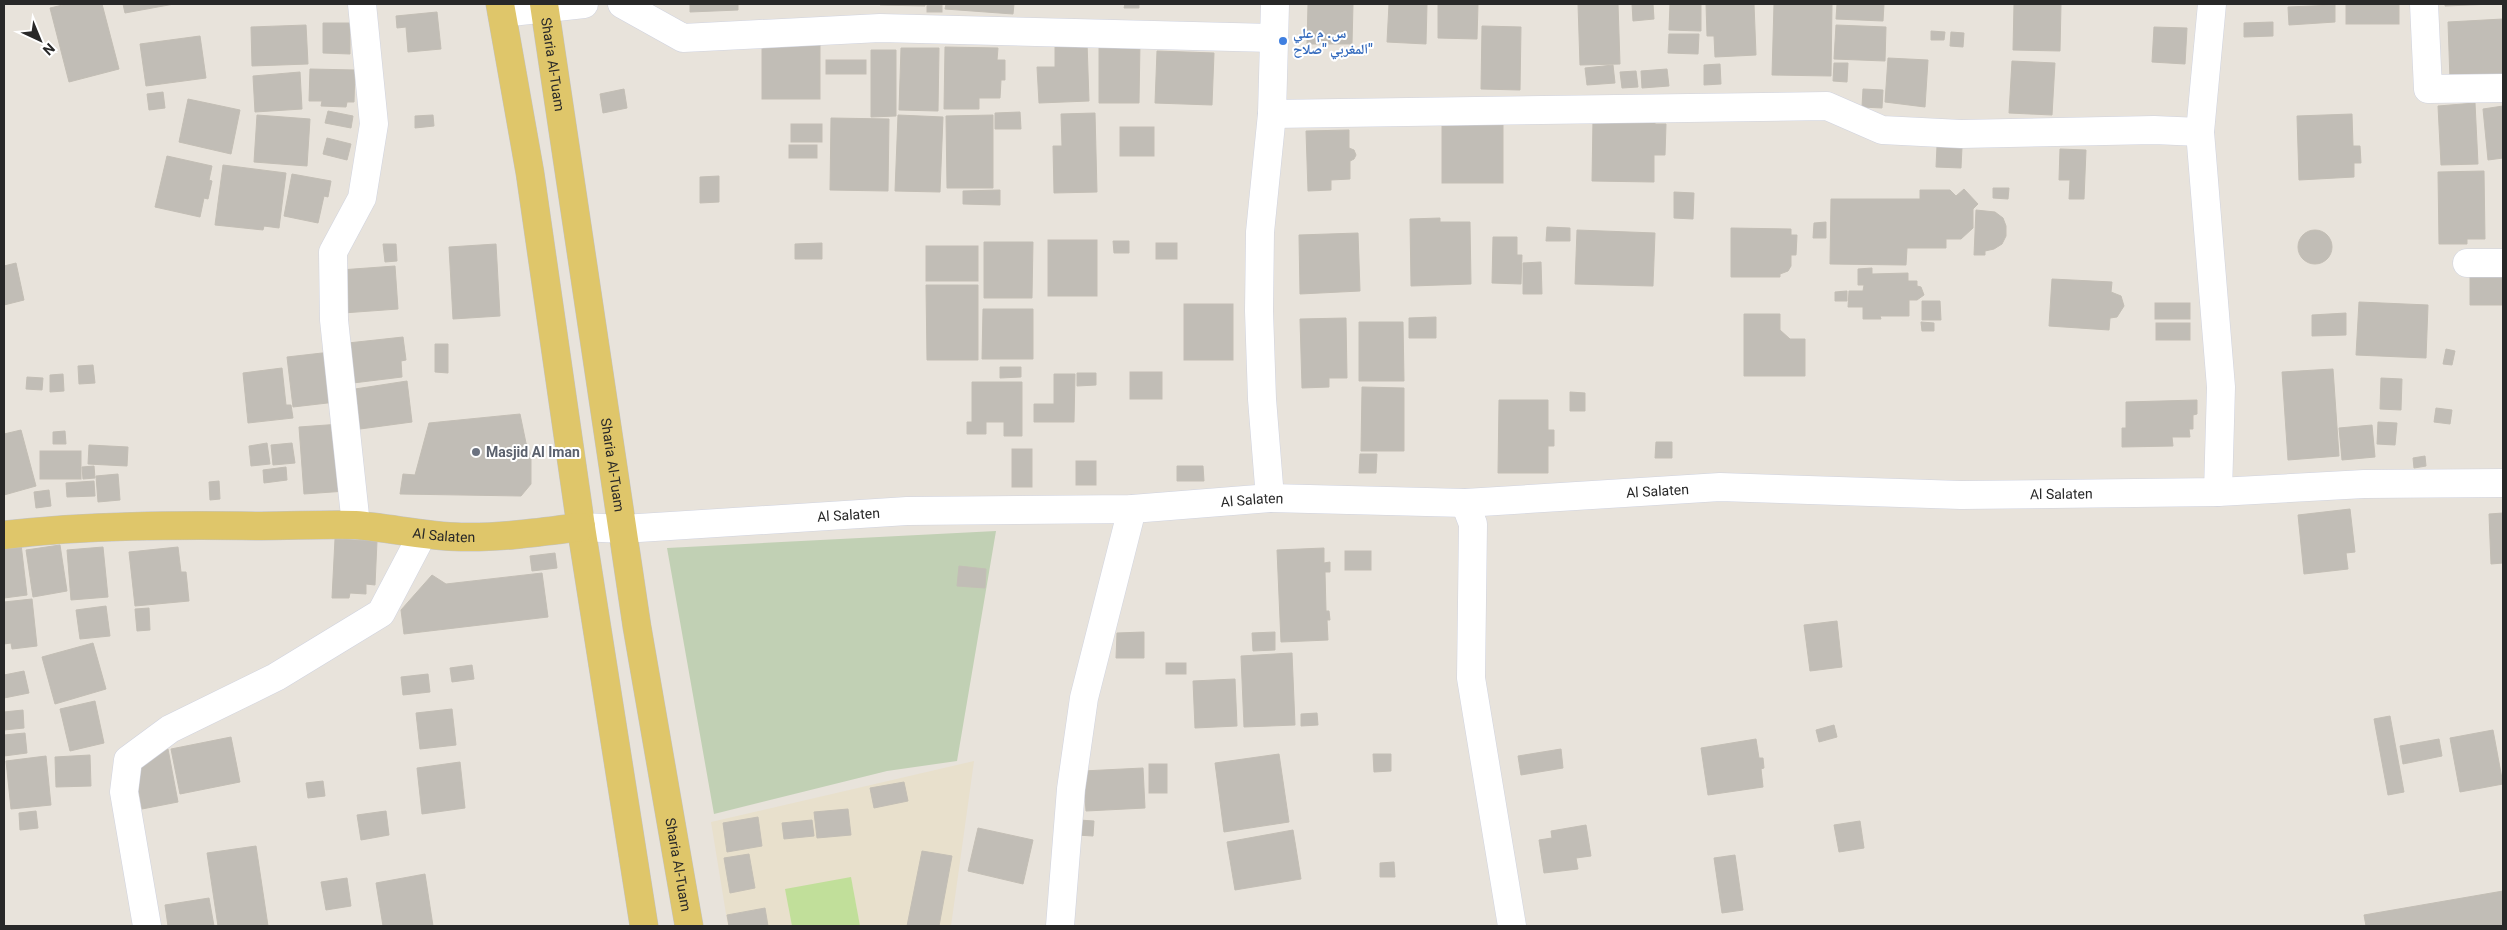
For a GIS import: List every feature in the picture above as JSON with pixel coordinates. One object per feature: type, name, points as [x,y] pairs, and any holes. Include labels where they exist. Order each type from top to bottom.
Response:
[{"type":"main road","name":"Sharia Al-Tuam","points":[[544,6],[623,529],[689,926]]},
{"type":"main road","points":[[501,8],[530,173],[581,527],[644,926]]},
{"type":"main road","name":"Al Salaten","points":[[4,535],[45,530],[198,525],[356,526],[422,535],[463,537],[507,536],[581,527]]},
{"type":"street","points":[[356,526],[334,320],[333,252],[362,198],[374,124],[362,4]]},
{"type":"street","points":[[501,8],[584,4]]},
{"type":"street","points":[[622,4],[683,38],[880,28],[1274,38]]},
{"type":"street","points":[[1270,498],[1262,399],[1259,311],[1260,232],[1272,114],[1275,4]]},
{"type":"street","points":[[2212,4],[2200,132],[2221,387],[2218,492]]},
{"type":"street","points":[[2424,4],[2428,89],[2503,88]]},
{"type":"street","points":[[1272,114],[1828,106],[1882,130],[1961,134],[2154,130],[2200,132]]},
{"type":"street","points":[[2467,264],[2503,262]]},
{"type":"street","name":"Al Salaten","points":[[581,527],[623,529],[907,512],[1132,509],[1270,498],[1465,504],[1720,487],[1961,495],[2218,492],[2364,484],[2503,483]]},
{"type":"street","points":[[1465,504],[1473,524],[1471,678],[1512,926]]},
{"type":"street","points":[[1060,926],[1071,789],[1084,698],[1132,509]]},
{"type":"street","points":[[148,926],[124,792],[128,760],[170,729],[276,677],[382,613],[422,535]]},
{"type":"shaded area","points":[[974,761],[951,926],[728,926],[711,822]]},
{"type":"green space","points":[[996,531],[957,761],[887,771],[714,814],[667,548]]},
{"type":"green space","points":[[851,877],[860,926],[792,926],[785,889]]},
{"type":"building","points":[[67,4],[102,4],[119,69],[69,82],[50,8]]},
{"type":"building","points":[[123,4],[174,4],[125,13]]},
{"type":"building","points":[[690,4],[738,4],[738,10],[690,12]]},
{"type":"building","points":[[925,4],[925,6],[880,5]]},
{"type":"building","points":[[927,4],[942,4],[942,12],[927,12]]},
{"type":"building","points":[[946,4],[1014,4],[1013,14],[945,9]]},
{"type":"building","points":[[1125,4],[1139,4],[1139,8],[1124,8]]},
{"type":"building","points":[[1308,4],[1353,4],[1352,44],[1307,44]]},
{"type":"building","points":[[1389,4],[1427,4],[1426,44],[1387,42]]},
{"type":"building","points":[[1438,4],[1478,4],[1477,39],[1438,38]]},
{"type":"building","points":[[1578,4],[1618,4],[1620,64],[1580,65]]},
{"type":"building","points":[[1632,4],[1653,4],[1654,19],[1633,21]]},
{"type":"building","points":[[1670,4],[1701,4],[1701,31],[1669,30]]},
{"type":"building","points":[[1706,4],[1754,4],[1756,55],[1715,57],[1714,36],[1707,36]]},
{"type":"building","points":[[1774,4],[1832,4],[1831,76],[1772,75]]},
{"type":"building","points":[[1837,4],[1884,4],[1883,21],[1836,19]]},
{"type":"building","points":[[2014,4],[2061,4],[2060,51],[2013,50]]},
{"type":"building","points":[[2346,4],[2399,4],[2399,24],[2346,24]]},
{"type":"building","points":[[2445,4],[2494,4],[2445,6]]},
{"type":"building","points":[[2335,5],[2335,22],[2289,25],[2288,7]]},
{"type":"building","points":[[437,12],[441,49],[408,52],[406,27],[397,28],[396,16]]},
{"type":"building","points":[[2503,19],[2503,77],[2450,80],[2448,22]]},
{"type":"building","points":[[2273,22],[2273,36],[2244,37],[2244,23]]},
{"type":"building","points":[[323,23],[350,23],[350,54],[323,53]]},
{"type":"building","points":[[306,25],[308,64],[252,66],[251,27]]},
{"type":"building","points":[[1836,25],[1886,27],[1885,61],[1834,59]]},
{"type":"building","points":[[1482,26],[1521,27],[1520,90],[1481,89]]},
{"type":"building","points":[[2154,27],[2187,28],[2185,64],[2152,62]]},
{"type":"building","points":[[1931,31],[1945,32],[1944,40],[1931,40]]},
{"type":"building","points":[[1951,32],[1964,33],[1963,47],[1950,46]]},
{"type":"building","points":[[1669,34],[1699,34],[1698,54],[1668,53]]},
{"type":"building","points":[[200,36],[206,78],[146,86],[140,44]]},
{"type":"building","points":[[1099,41],[1140,42],[1139,103],[1099,103]]},
{"type":"building","points":[[762,42],[820,42],[820,99],[762,99]]},
{"type":"building","points":[[1087,42],[1089,101],[1039,103],[1037,67],[1055,67],[1055,43]]},
{"type":"building","points":[[945,47],[998,48],[997,60],[1005,60],[1005,80],[1001,80],[1000,98],[979,98],[979,109],[944,109]]},
{"type":"building","points":[[901,48],[939,48],[938,111],[899,110]]},
{"type":"building","points":[[871,50],[896,50],[896,116],[871,117]]},
{"type":"building","points":[[1157,51],[1214,53],[1212,105],[1155,103]]},
{"type":"building","points":[[1888,58],[1928,60],[1925,107],[1885,102]]},
{"type":"building","points":[[826,60],[866,60],[866,74],[826,74]]},
{"type":"building","points":[[2012,61],[2055,63],[2052,115],[2009,113]]},
{"type":"building","points":[[1834,63],[1848,63],[1847,82],[1833,81]]},
{"type":"building","points":[[1720,64],[1721,84],[1704,85],[1704,65]]},
{"type":"building","points":[[1613,65],[1615,83],[1587,85],[1585,68]]},
{"type":"building","points":[[310,69],[355,70],[354,102],[347,102],[346,107],[321,106],[322,101],[309,101]]},
{"type":"building","points":[[1667,69],[1669,86],[1642,88],[1641,71]]},
{"type":"building","points":[[1636,71],[1638,87],[1622,88],[1620,72]]},
{"type":"building","points":[[300,72],[302,109],[255,112],[253,76]]},
{"type":"building","points":[[624,89],[627,108],[603,113],[600,94]]},
{"type":"building","points":[[1863,89],[1883,90],[1882,108],[1862,107]]},
{"type":"building","points":[[163,92],[165,108],[149,110],[147,94]]},
{"type":"building","points":[[188,99],[240,110],[231,154],[179,142]]},
{"type":"building","points":[[2475,103],[2478,164],[2441,165],[2438,106]]},
{"type":"building","points":[[2503,106],[2503,158],[2488,160],[2483,109]]},
{"type":"building","points":[[328,111],[353,116],[351,128],[325,123]]},
{"type":"building","points":[[1020,112],[1021,129],[995,129],[995,113]]},
{"type":"building","points":[[1095,113],[1097,192],[1054,193],[1053,146],[1062,146],[1061,114]]},
{"type":"building","points":[[2352,114],[2353,146],[2360,146],[2361,163],[2354,163],[2354,177],[2299,180],[2297,116]]},
{"type":"building","points":[[257,115],[310,119],[307,166],[254,162]]},
{"type":"building","points":[[433,115],[434,126],[415,128],[415,116]]},
{"type":"building","points":[[898,115],[943,117],[940,192],[895,191]]},
{"type":"building","points":[[993,115],[993,188],[947,188],[946,116]]},
{"type":"building","points":[[831,118],[889,119],[888,191],[830,190]]},
{"type":"building","points":[[1593,119],[1655,120],[1655,124],[1666,124],[1665,155],[1654,155],[1654,182],[1592,181]]},
{"type":"building","points":[[791,124],[822,124],[822,142],[791,142]]},
{"type":"building","points":[[1442,125],[1503,125],[1503,183],[1442,183]]},
{"type":"building","points":[[1120,127],[1154,127],[1154,156],[1120,156]]},
{"type":"building","points":[[1349,130],[1349,148],[1354,150],[1356,155],[1350,161],[1350,179],[1331,180],[1331,190],[1308,191],[1306,131]]},
{"type":"building","points":[[327,138],[351,144],[347,160],[323,154]]},
{"type":"building","points":[[789,145],[817,145],[817,158],[789,158]]},
{"type":"building","points":[[1937,146],[1962,147],[1961,168],[1936,167]]},
{"type":"building","points":[[2060,149],[2086,150],[2084,199],[2069,199],[2070,180],[2059,180]]},
{"type":"building","points":[[167,156],[212,166],[209,180],[212,181],[208,199],[204,198],[200,217],[155,207]]},
{"type":"building","points":[[223,165],[286,173],[279,228],[264,226],[263,230],[215,225]]},
{"type":"building","points":[[2484,171],[2485,239],[2467,239],[2467,244],[2439,244],[2438,172]]},
{"type":"building","points":[[292,174],[331,181],[328,197],[324,196],[318,223],[284,216]]},
{"type":"building","points":[[719,176],[719,202],[700,203],[700,177]]},
{"type":"building","points":[[1993,188],[2009,188],[2008,199],[1993,198]]},
{"type":"building","points":[[1964,189],[1978,204],[1973,209],[1973,228],[1961,239],[1946,239],[1946,248],[1907,248],[1906,265],[1830,264],[1831,199],[1920,199],[1920,190],[1950,190],[1956,196]]},
{"type":"building","points":[[1000,190],[1000,205],[963,204],[963,191]]},
{"type":"building","points":[[1674,192],[1694,193],[1693,219],[1674,218]]},
{"type":"building","points":[[1976,210],[1995,212],[2003,218],[2006,226],[2006,236],[2002,244],[1994,249],[1985,251],[1985,255],[1974,255]]},
{"type":"building","points":[[1440,218],[1440,222],[1470,222],[1471,284],[1411,286],[1410,219]]},
{"type":"building","points":[[1826,222],[1826,238],[1813,238],[1814,223]]},
{"type":"building","points":[[1547,227],[1570,228],[1570,241],[1546,241]]},
{"type":"building","points":[[1731,228],[1791,229],[1791,235],[1797,235],[1796,255],[1791,255],[1791,266],[1788,271],[1780,274],[1780,277],[1731,277]]},
{"type":"building","points":[[1577,230],[1655,233],[1653,286],[1575,284]]},
{"type":"building","points":[[2315,230],[2327,235],[2332,247],[2327,259],[2315,264],[2303,259],[2298,247],[2303,235]]},
{"type":"building","points":[[1358,233],[1360,291],[1300,294],[1299,235]]},
{"type":"building","points":[[1493,237],[1517,237],[1517,255],[1522,255],[1521,284],[1492,283]]},
{"type":"building","points":[[1048,240],[1097,240],[1097,296],[1048,296]]},
{"type":"building","points":[[1113,241],[1129,241],[1129,253],[1114,253]]},
{"type":"building","points":[[984,242],[1033,242],[1032,298],[984,298]]},
{"type":"building","points":[[822,243],[822,259],[795,259],[795,244]]},
{"type":"building","points":[[1156,243],[1177,243],[1177,259],[1156,259]]},
{"type":"building","points":[[383,244],[396,244],[397,261],[385,262]]},
{"type":"building","points":[[496,244],[500,316],[453,319],[449,247]]},
{"type":"building","points":[[926,246],[978,246],[978,281],[926,281]]},
{"type":"building","points":[[1541,262],[1542,294],[1523,294],[1523,263]]},
{"type":"building","points":[[16,263],[24,300],[4,305],[4,266]]},
{"type":"building","points":[[395,266],[398,309],[343,313],[340,270]]},
{"type":"building","points":[[1872,268],[1872,274],[1908,273],[1908,281],[1917,281],[1917,286],[1921,287],[1924,295],[1917,300],[1909,300],[1909,316],[1880,316],[1881,319],[1863,319],[1863,307],[1848,307],[1849,291],[1863,291],[1864,285],[1858,285],[1858,269]]},
{"type":"building","points":[[2503,270],[2503,305],[2470,305],[2470,271]]},
{"type":"building","points":[[2052,279],[2112,282],[2111,292],[2121,296],[2124,306],[2117,317],[2110,318],[2109,330],[2049,326]]},
{"type":"building","points":[[926,285],[978,285],[978,360],[927,360]]},
{"type":"building","points":[[1847,291],[1847,301],[1835,301],[1835,292]]},
{"type":"building","points":[[1922,301],[1940,301],[1941,320],[1922,320]]},
{"type":"building","points":[[2359,302],[2428,305],[2426,358],[2356,355]]},
{"type":"building","points":[[2155,303],[2190,303],[2190,319],[2155,319]]},
{"type":"building","points":[[1184,304],[1233,304],[1233,360],[1184,360]]},
{"type":"building","points":[[983,309],[1033,309],[1033,359],[982,359]]},
{"type":"building","points":[[2346,313],[2346,335],[2312,336],[2312,315]]},
{"type":"building","points":[[1744,314],[1780,314],[1780,330],[1790,339],[1805,339],[1805,376],[1744,376]]},
{"type":"building","points":[[1436,317],[1436,338],[1409,338],[1409,318]]},
{"type":"building","points":[[1346,318],[1347,378],[1329,378],[1329,387],[1302,388],[1300,319]]},
{"type":"building","points":[[1359,322],[1403,322],[1404,381],[1359,381]]},
{"type":"building","points":[[1921,322],[1934,323],[1934,331],[1922,331]]},
{"type":"building","points":[[2156,323],[2190,323],[2190,340],[2156,340]]},
{"type":"building","points":[[403,337],[406,360],[401,361],[402,377],[353,383],[348,343]]},
{"type":"building","points":[[435,344],[448,344],[448,373],[435,372]]},
{"type":"building","points":[[2446,349],[2455,351],[2452,365],[2443,364]]},
{"type":"building","points":[[331,352],[336,402],[293,407],[287,357]]},
{"type":"building","points":[[93,365],[95,383],[79,384],[78,366]]},
{"type":"building","points":[[1000,367],[1021,367],[1021,377],[1000,378]]},
{"type":"building","points":[[282,368],[286,405],[291,405],[293,418],[248,423],[243,373]]},
{"type":"building","points":[[2333,369],[2339,456],[2288,460],[2282,372]]},
{"type":"building","points":[[1130,372],[1162,372],[1162,399],[1130,399]]},
{"type":"building","points":[[1077,373],[1096,373],[1096,385],[1077,386]]},
{"type":"building","points":[[63,374],[64,391],[50,392],[50,375]]},
{"type":"building","points":[[1054,374],[1075,374],[1074,422],[1034,422],[1034,404],[1054,404]]},
{"type":"building","points":[[27,377],[43,378],[42,390],[26,389]]},
{"type":"building","points":[[2381,378],[2402,379],[2401,410],[2380,409]]},
{"type":"building","points":[[407,381],[412,422],[360,429],[355,389]]},
{"type":"building","points":[[972,382],[1022,382],[1022,436],[1004,436],[1004,422],[986,422],[986,434],[967,434],[967,422],[972,422]]},
{"type":"building","points":[[1362,387],[1404,388],[1404,451],[1361,451]]},
{"type":"building","points":[[1570,392],[1585,393],[1585,411],[1570,411]]},
{"type":"building","points":[[1499,400],[1548,400],[1548,430],[1554,430],[1554,446],[1548,446],[1548,473],[1498,473]]},
{"type":"building","points":[[2197,400],[2197,414],[2193,415],[2193,429],[2189,429],[2190,437],[2172,437],[2173,446],[2122,447],[2122,428],[2126,428],[2126,402]]},
{"type":"building","points":[[2436,408],[2452,410],[2450,424],[2434,422]]},
{"type":"building","name":"Masjid Al Iman","points":[[520,414],[526,443],[531,455],[531,484],[521,496],[400,494],[403,474],[415,475],[429,423]]},
{"type":"building","points":[[2378,422],[2397,423],[2395,445],[2377,444]]},
{"type":"building","points":[[341,424],[346,491],[304,494],[299,427]]},
{"type":"building","points":[[2372,425],[2375,457],[2342,460],[2339,428]]},
{"type":"building","points":[[21,430],[36,486],[4,495],[4,434]]},
{"type":"building","points":[[65,431],[66,444],[53,444],[53,432]]},
{"type":"building","points":[[1656,442],[1672,442],[1672,458],[1655,458]]},
{"type":"building","points":[[267,443],[270,464],[251,466],[249,446]]},
{"type":"building","points":[[292,443],[295,463],[273,465],[271,445]]},
{"type":"building","points":[[89,445],[128,447],[127,466],[88,464]]},
{"type":"building","points":[[1012,449],[1032,449],[1032,487],[1012,487]]},
{"type":"building","points":[[40,451],[81,451],[81,479],[40,479]]},
{"type":"building","points":[[1360,454],[1377,454],[1376,473],[1359,473]]},
{"type":"building","points":[[2425,456],[2426,466],[2414,468],[2413,458]]},
{"type":"building","points":[[1076,461],[1096,461],[1096,485],[1076,485]]},
{"type":"building","points":[[94,466],[95,478],[83,479],[82,467]]},
{"type":"building","points":[[1177,466],[1203,466],[1204,481],[1177,481]]},
{"type":"building","points":[[286,467],[287,480],[264,483],[263,470]]},
{"type":"building","points":[[118,474],[120,500],[98,502],[96,476]]},
{"type":"building","points":[[94,481],[95,496],[67,497],[66,483]]},
{"type":"building","points":[[219,481],[220,499],[210,500],[209,482]]},
{"type":"building","points":[[49,490],[51,506],[36,508],[34,492]]},
{"type":"building","points":[[2350,509],[2355,552],[2346,553],[2348,569],[2304,574],[2298,515]]},
{"type":"building","points":[[2503,513],[2503,563],[2491,564],[2489,514]]},
{"type":"building","points":[[335,539],[377,541],[375,585],[366,584],[366,594],[350,593],[349,598],[332,598]]},
{"type":"building","points":[[21,544],[27,595],[4,598],[4,546]]},
{"type":"building","points":[[60,545],[67,591],[33,597],[26,550]]},
{"type":"building","points":[[103,547],[108,597],[71,600],[67,550]]},
{"type":"building","points":[[178,547],[181,572],[186,572],[189,601],[135,606],[129,552]]},
{"type":"building","points":[[1324,548],[1324,563],[1330,562],[1330,572],[1325,572],[1326,611],[1329,611],[1330,620],[1327,620],[1328,640],[1281,642],[1277,550]]},
{"type":"building","points":[[1345,551],[1371,551],[1371,570],[1345,570]]},
{"type":"building","points":[[555,553],[557,568],[532,571],[530,556]]},
{"type":"building","points":[[959,566],[986,569],[985,588],[957,586]]},
{"type":"building","points":[[542,573],[548,617],[404,634],[401,610],[432,575],[446,584]]},
{"type":"building","points":[[32,599],[37,646],[12,649],[11,643],[4,644],[4,602]]},
{"type":"building","points":[[106,606],[110,636],[80,639],[76,610]]},
{"type":"building","points":[[149,608],[150,630],[137,631],[135,609]]},
{"type":"building","points":[[1837,621],[1842,667],[1810,671],[1804,625]]},
{"type":"building","points":[[1144,632],[1144,658],[1116,658],[1117,633]]},
{"type":"building","points":[[1275,632],[1275,650],[1253,651],[1252,633]]},
{"type":"building","points":[[93,643],[106,689],[55,704],[42,657]]},
{"type":"building","points":[[1292,653],[1295,725],[1244,727],[1241,656]]},
{"type":"building","points":[[1166,663],[1186,663],[1186,674],[1166,674]]},
{"type":"building","points":[[472,665],[474,679],[452,682],[450,668]]},
{"type":"building","points":[[24,671],[29,693],[4,698],[4,675]]},
{"type":"building","points":[[428,674],[430,692],[403,695],[401,677]]},
{"type":"building","points":[[1235,679],[1237,726],[1195,728],[1193,681]]},
{"type":"building","points":[[95,701],[104,743],[70,751],[60,709]]},
{"type":"building","points":[[452,709],[456,745],[420,749],[416,713]]},
{"type":"building","points":[[23,710],[24,728],[4,730],[4,712]]},
{"type":"building","points":[[1317,713],[1318,725],[1301,726],[1301,714]]},
{"type":"building","points":[[2390,716],[2404,792],[2388,795],[2374,719]]},
{"type":"building","points":[[1834,725],[1837,737],[1819,742],[1816,730]]},
{"type":"building","points":[[2493,730],[2503,784],[2460,792],[2450,738]]},
{"type":"building","points":[[25,733],[27,753],[4,756],[4,735]]},
{"type":"building","points":[[231,737],[240,782],[180,794],[171,749]]},
{"type":"building","points":[[1756,739],[1759,758],[1763,758],[1764,768],[1761,769],[1763,787],[1708,795],[1701,748]]},
{"type":"building","points":[[2439,739],[2442,756],[2403,764],[2400,746]]},
{"type":"building","points":[[168,749],[178,802],[142,809],[135,772],[144,754]]},
{"type":"building","points":[[1561,749],[1563,768],[1521,775],[1518,756]]},
{"type":"building","points":[[1279,754],[1289,822],[1224,832],[1215,763]]},
{"type":"building","points":[[1373,754],[1391,754],[1391,771],[1374,772]]},
{"type":"building","points":[[90,755],[91,786],[56,787],[55,757]]},
{"type":"building","points":[[46,756],[51,805],[11,809],[6,761]]},
{"type":"building","points":[[460,762],[465,808],[422,814],[417,768]]},
{"type":"building","points":[[1149,764],[1167,764],[1167,793],[1149,793]]},
{"type":"building","points":[[1143,768],[1145,808],[1086,811],[1083,771]]},
{"type":"building","points":[[323,781],[325,796],[308,798],[306,783]]},
{"type":"building","points":[[904,782],[908,801],[874,808],[870,788]]},
{"type":"building","points":[[848,809],[851,835],[817,838],[814,812]]},
{"type":"building","points":[[36,811],[38,828],[20,830],[19,813]]},
{"type":"building","points":[[386,811],[389,835],[361,840],[357,815]]},
{"type":"building","points":[[758,817],[762,846],[727,852],[723,823]]},
{"type":"building","points":[[812,820],[814,836],[784,839],[782,823]]},
{"type":"building","points":[[1079,820],[1094,821],[1093,836],[1077,835]]},
{"type":"building","points":[[1860,821],[1864,848],[1839,852],[1834,825]]},
{"type":"building","points":[[1586,825],[1591,856],[1576,858],[1578,869],[1544,873],[1539,840],[1552,838],[1551,831]]},
{"type":"building","points":[[978,828],[1033,840],[1023,884],[968,871]]},
{"type":"building","points":[[1293,830],[1301,879],[1235,890],[1227,842]]},
{"type":"building","points":[[256,846],[268,926],[218,926],[207,853]]},
{"type":"building","points":[[922,851],[952,856],[939,926],[907,926]]},
{"type":"building","points":[[749,854],[755,888],[730,893],[724,858]]},
{"type":"building","points":[[1735,855],[1743,910],[1722,913],[1714,858]]},
{"type":"building","points":[[1394,862],[1395,877],[1380,877],[1380,863]]},
{"type":"building","points":[[425,874],[433,926],[383,926],[376,883]]},
{"type":"building","points":[[347,878],[351,906],[326,910],[321,882]]},
{"type":"building","points":[[2503,891],[2503,926],[2366,926],[2364,915]]},
{"type":"building","points":[[209,898],[214,926],[168,926],[165,905]]},
{"type":"building","points":[[765,908],[768,926],[729,926],[727,915]]},
{"type":"place","name":"س. م علي المغربي \"صلاح\"","points":[[1283,41]]},
{"type":"place","name":"Masjid Al Iman","points":[[476,452]]}]
